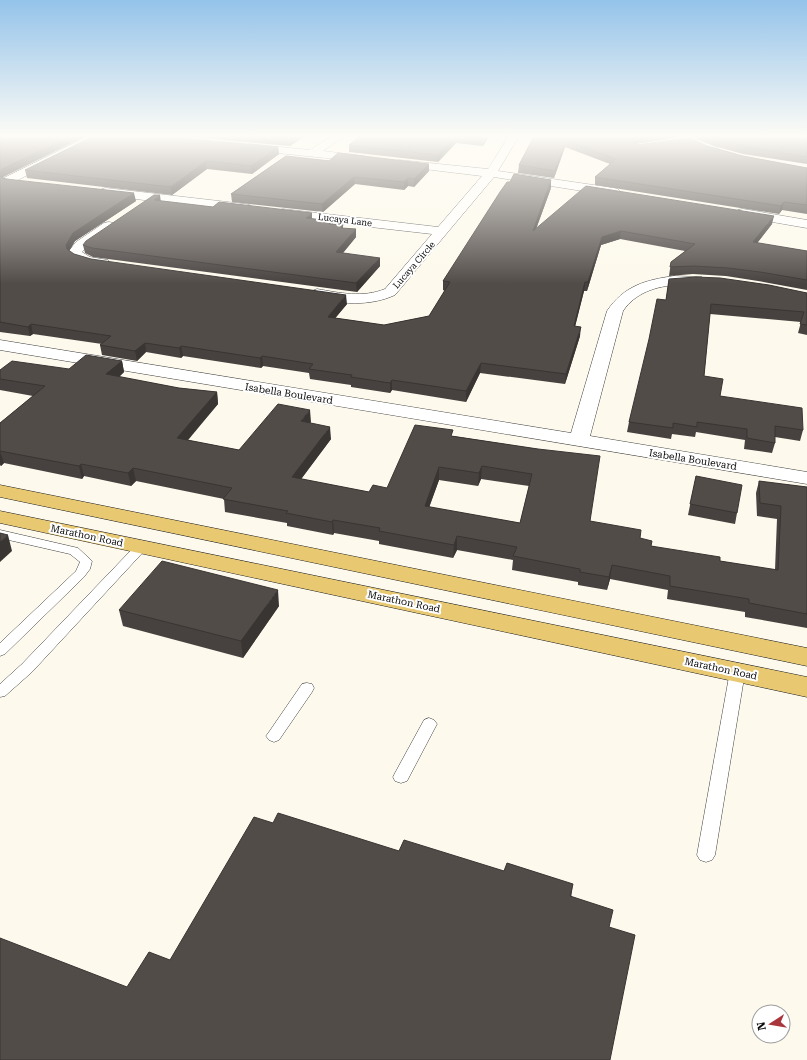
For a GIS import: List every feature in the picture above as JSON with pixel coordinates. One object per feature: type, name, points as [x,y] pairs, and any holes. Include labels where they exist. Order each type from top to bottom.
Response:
[{"type":"main road","points":[[0,491],[807,657]]},
{"type":"main road","name":"Marathon Road","points":[[0,517],[737,671],[807,687]]},
{"type":"street","name":"Lucaya Circle","points":[[301,291],[358,299],[386,294],[394,288],[481,185]]},
{"type":"street","points":[[569,185],[623,194]]},
{"type":"street","points":[[93,190],[255,210]]},
{"type":"street","points":[[134,210],[153,198]]},
{"type":"street","name":"Lucaya Lane","points":[[271,211],[442,232]]},
{"type":"street","points":[[730,211],[807,224]]},
{"type":"street","points":[[116,265],[87,261],[78,258],[75,252],[81,245],[121,219]]},
{"type":"street","points":[[579,440],[614,311],[618,306],[630,294],[647,287],[681,280],[709,281]]},
{"type":"street","name":"Isabella Boulevard","points":[[0,345],[807,478]]},
{"type":"lane","points":[[0,534],[74,551],[86,560],[84,569],[80,574],[0,651]]},
{"type":"lane","points":[[0,692],[27,668],[142,546]]},
{"type":"lane","points":[[706,855],[736,686],[737,671]]},
{"type":"lane","points":[[274,736],[307,688]]},
{"type":"lane","points":[[401,777],[429,724]]},
{"type":"building","points":[[0,185],[65,185],[134,193],[73,233],[66,245],[67,249],[74,254],[91,259],[346,295],[328,317],[384,325],[429,316],[450,282],[443,281],[505,185],[549,185],[533,231],[586,186],[774,216],[753,242],[807,251],[807,280],[728,268],[694,266],[670,267],[671,262],[695,244],[621,231],[602,237],[588,282],[585,282],[574,326],[581,327],[566,374],[481,363],[466,391],[392,380],[390,383],[351,377],[352,375],[309,369],[313,364],[262,356],[260,358],[181,346],[179,348],[145,343],[135,351],[100,345],[111,336],[31,324],[28,327],[0,322]]},
{"type":"building","points":[[158,185],[173,185],[171,187]]},
{"type":"building","points":[[243,185],[344,185],[322,204],[231,194]]},
{"type":"building","points":[[649,185],[807,185],[807,205],[784,202],[781,206]]},
{"type":"building","points":[[154,195],[160,195],[154,200],[213,207],[219,202],[312,213],[306,218],[332,221],[329,224],[343,225],[341,228],[356,229],[336,252],[380,258],[356,283],[92,248],[83,245],[86,241]]},
{"type":"building","points":[[696,277],[720,278],[769,285],[807,293],[807,325],[800,324],[804,312],[711,304],[704,376],[723,379],[720,396],[802,408],[803,430],[775,426],[775,443],[747,438],[747,429],[697,422],[697,427],[673,423],[673,428],[629,422],[657,299],[666,300],[669,279]]},
{"type":"building","points":[[86,355],[122,361],[106,374],[179,388],[217,392],[177,438],[239,450],[278,404],[310,410],[301,421],[330,427],[292,477],[369,492],[373,485],[387,488],[415,425],[453,430],[451,436],[538,449],[600,456],[590,521],[641,530],[640,538],[652,541],[651,546],[720,557],[720,561],[778,570],[781,506],[760,503],[759,481],[807,487],[807,614],[749,603],[749,599],[670,586],[670,576],[612,565],[609,577],[580,572],[580,569],[513,556],[517,547],[457,536],[454,545],[379,531],[380,528],[333,520],[332,522],[286,513],[288,511],[223,499],[232,488],[133,468],[128,473],[81,464],[79,466],[0,451],[0,423],[45,386],[0,379],[0,370],[12,361],[69,369]],"holes":[[[482,466],[532,474],[520,523],[425,506],[439,467],[479,473]]]},
{"type":"building","points":[[696,476],[742,485],[737,513],[690,504]]},
{"type":"building","points":[[0,533],[8,535],[0,542]]},
{"type":"building","points":[[162,561],[278,590],[241,641],[119,610]]},
{"type":"building","points":[[278,813],[399,851],[404,840],[504,871],[507,863],[573,884],[570,896],[613,910],[609,927],[635,935],[610,1060],[0,1060],[0,938],[127,987],[149,952],[170,960],[254,817],[273,823]]}]
